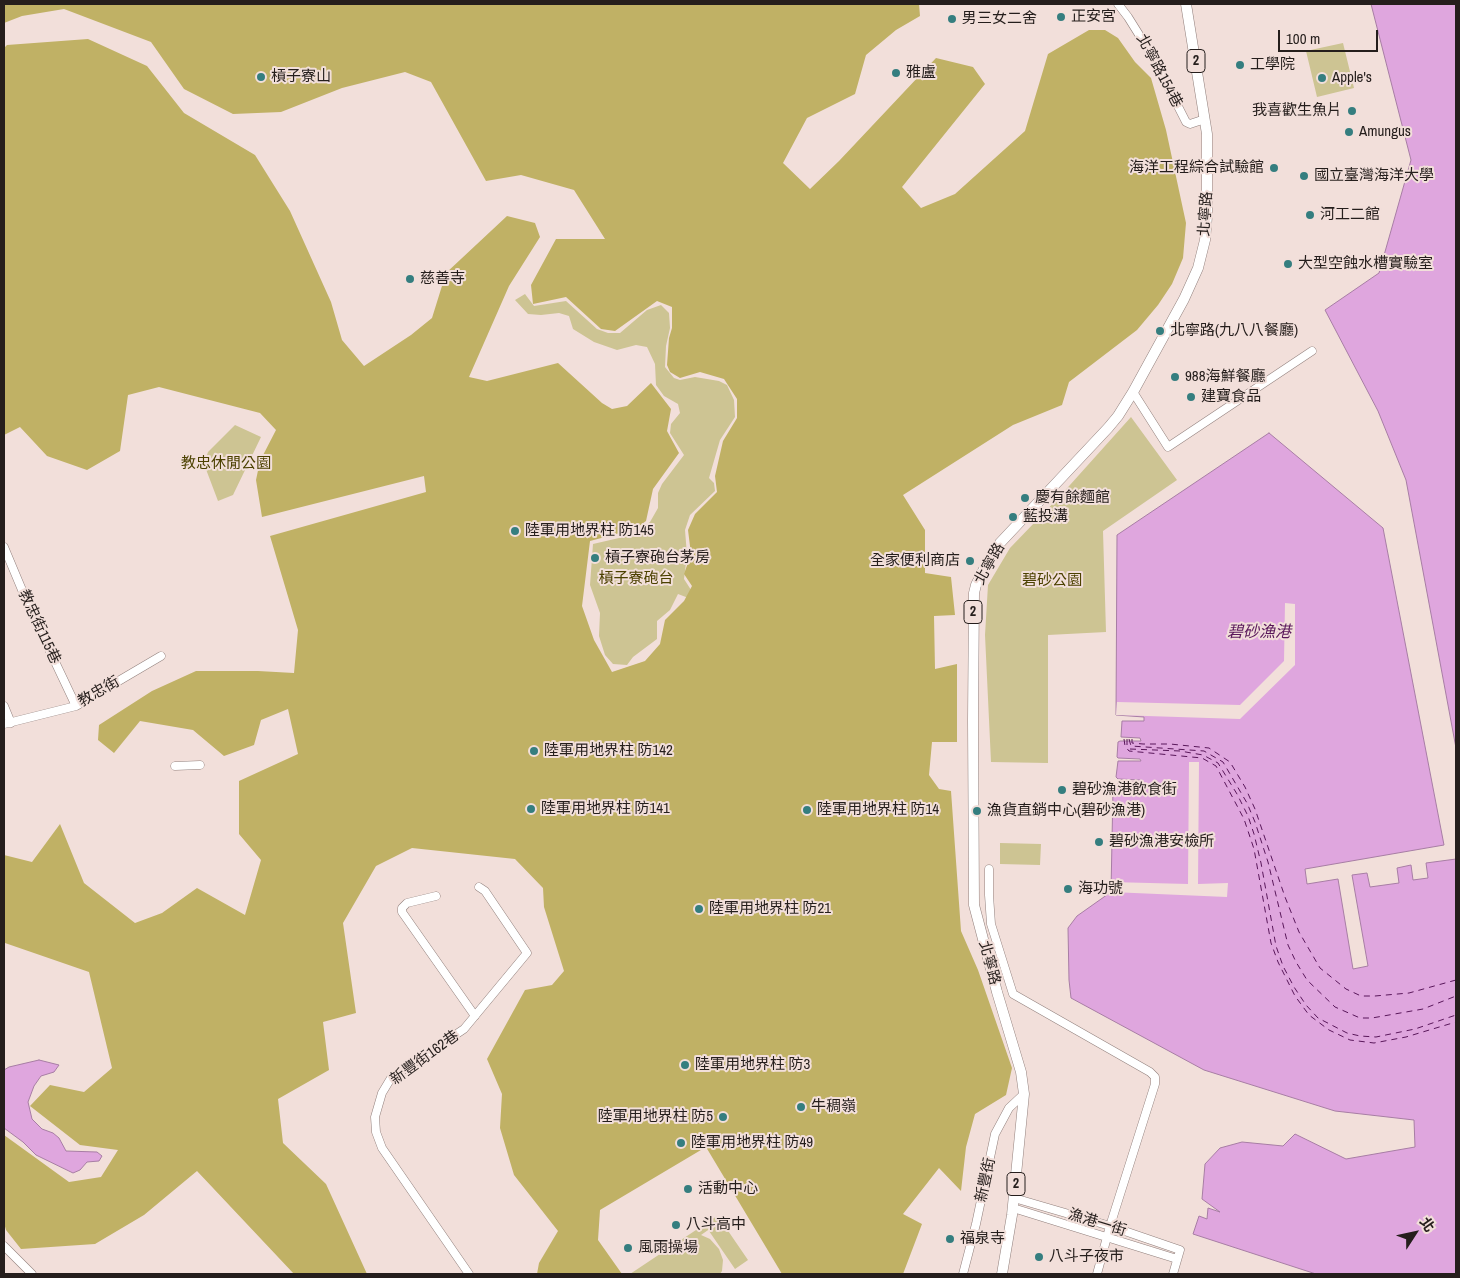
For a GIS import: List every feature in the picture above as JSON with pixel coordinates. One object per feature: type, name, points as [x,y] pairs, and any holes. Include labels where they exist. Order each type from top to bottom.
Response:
[{"type":"main road","name":"北寧路","points":[[1002,1274],[1014,1203],[1024,1094],[1021,1072],[974,905],[972,720],[974,593],[988,561],[1000,543],[1108,428],[1133,392],[1189,290],[1201,258],[1207,216],[1208,146],[1186,4]]},
{"type":"street","name":"北寧路154巷","points":[[1118,4],[1154,56],[1186,122],[1190,124],[1205,119]]},
{"type":"street","points":[[1133,392],[1168,447],[1312,351]]},
{"type":"street","name":"教忠街115巷","points":[[4,547],[30,609],[76,706]]},
{"type":"street","name":"教忠街","points":[[8,723],[76,706],[161,656]]},
{"type":"street","points":[[4,706],[8,723]]},
{"type":"street","points":[[175,766],[200,766]]},
{"type":"street","points":[[989,869],[992,924],[1013,994],[1150,1072],[1155,1077],[1155,1084],[1110,1226],[1097,1274]]},
{"type":"street","name":"新豐街162巷","points":[[470,1274],[382,1148],[376,1132],[375,1117],[382,1093],[392,1078],[464,1029],[528,953],[485,891],[479,887]]},
{"type":"street","points":[[436,896],[408,903],[402,908],[402,912],[475,1016]]},
{"type":"street","name":"新豐街","points":[[962,1274],[976,1224],[995,1134],[1009,1108],[1024,1094]]},
{"type":"street","name":"漁港一街","points":[[1014,1203],[1110,1226],[1180,1250],[1177,1259],[1108,1238],[1014,1203]]},
{"type":"street","points":[[4,1246],[32,1274]]},
{"type":"street","points":[[1173,1274],[1177,1259]]},
{"type":"green space","points":[[1343,43],[1354,88],[1317,97],[1306,51]]},
{"type":"green space","name":"槓子寮砲台","points":[[525,294],[534,306],[566,301],[597,329],[608,333],[620,333],[647,310],[661,305],[669,313],[670,328],[666,346],[665,367],[674,378],[680,380],[695,377],[719,381],[727,385],[734,400],[735,417],[720,440],[709,478],[714,483],[715,491],[690,515],[685,530],[687,555],[684,579],[693,593],[717,609],[678,594],[670,610],[657,621],[657,639],[633,657],[627,665],[613,664],[605,655],[599,636],[600,613],[590,585],[593,544],[632,535],[650,522],[658,508],[658,493],[662,484],[684,455],[670,433],[671,424],[680,413],[678,404],[664,396],[656,385],[655,364],[647,347],[636,345],[617,350],[594,342],[573,329],[569,316],[559,313],[528,314],[515,300]]},
{"type":"green space","name":"碧砂公園","points":[[1131,417],[1177,480],[1103,531],[1106,632],[1048,635],[1048,763],[991,762],[985,635],[988,585],[1010,548],[1061,495]]},
{"type":"green space","name":"教忠休閒公園","points":[[235,425],[261,437],[233,495],[218,501],[204,464],[208,452]]},
{"type":"green space","points":[[1000,843],[1041,844],[1040,865],[1000,864]]},
{"type":"green space","points":[[717,1216],[721,1221],[701,1235],[710,1239],[719,1249],[723,1260],[720,1274],[630,1274]]},
{"type":"green space","points":[[722,1222],[748,1260],[735,1269],[709,1231]]},
{"type":"shaded area","points":[[4,4],[919,4],[920,16],[896,30],[866,55],[855,94],[807,118],[783,163],[810,189],[936,58],[973,67],[985,84],[902,187],[921,208],[955,194],[1025,131],[1048,54],[1089,30],[1105,30],[1118,38],[1135,62],[1151,78],[1166,130],[1186,223],[1183,258],[1172,284],[1158,305],[1137,330],[1069,382],[1062,405],[1013,425],[903,495],[925,530],[925,573],[951,577],[955,615],[934,616],[935,669],[957,664],[957,742],[932,742],[929,775],[939,789],[951,791],[961,931],[978,970],[1012,1068],[1006,1095],[975,1114],[966,1147],[961,1191],[939,1168],[903,1214],[922,1224],[903,1274],[782,1274],[706,1147],[600,1210],[598,1240],[622,1274],[537,1274],[539,1263],[558,1231],[514,1175],[500,1128],[502,1094],[487,1059],[525,990],[552,985],[564,971],[544,907],[543,888],[515,859],[412,848],[376,866],[343,923],[356,1013],[323,1022],[329,1070],[278,1099],[283,1143],[326,1184],[367,1274],[294,1274],[197,1171],[144,1215],[95,1244],[21,1249],[6,1230],[4,1223],[4,1135],[69,1182],[101,1177],[118,1150],[80,1145],[30,1106],[50,1085],[84,1092],[112,1068],[89,972],[4,944],[4,855],[32,862],[60,824],[84,883],[135,923],[162,913],[197,888],[245,915],[261,860],[239,834],[239,781],[298,754],[288,709],[261,720],[254,745],[224,756],[193,730],[140,721],[114,753],[98,740],[99,725],[152,691],[196,671],[294,673],[298,630],[270,536],[426,492],[424,476],[262,517],[256,480],[260,461],[276,430],[260,413],[159,387],[128,395],[120,451],[87,470],[47,456],[20,427],[4,435],[4,48],[7,45],[88,39],[147,66],[184,113],[255,155],[290,211],[331,302],[342,340],[364,366],[411,335],[432,318],[446,273],[507,216],[535,223],[540,237],[509,286],[469,377],[487,381],[558,363],[602,403],[612,409],[627,406],[651,383],[671,409],[667,431],[679,453],[653,489],[646,521],[635,529],[590,541],[582,606],[594,640],[612,672],[645,661],[660,644],[665,620],[684,601],[692,586],[684,574],[691,554],[688,530],[695,514],[717,492],[715,476],[723,441],[737,418],[737,399],[724,379],[700,372],[680,378],[670,372],[667,365],[669,338],[672,328],[672,307],[657,301],[615,331],[601,329],[566,297],[533,304],[531,285],[556,239],[605,239],[574,190],[521,175],[486,181],[431,82],[405,72],[342,88],[281,112],[233,114],[184,89],[151,42],[64,9],[22,16],[4,23]]},
{"type":"water","points":[[1371,4],[1456,4],[1456,748],[1406,480],[1378,411],[1325,310],[1379,273],[1411,160]]},
{"type":"water","name":"碧砂漁港","points":[[1269,433],[1383,528],[1444,845],[1305,869],[1307,884],[1338,879],[1353,969],[1368,966],[1352,875],[1367,873],[1370,887],[1399,883],[1397,868],[1411,865],[1413,880],[1428,878],[1426,863],[1456,859],[1456,1274],[1316,1274],[1193,1234],[1199,1216],[1207,1219],[1208,1208],[1220,1212],[1202,1199],[1205,1164],[1220,1148],[1242,1142],[1283,1146],[1295,1134],[1346,1159],[1415,1147],[1414,1120],[1335,1111],[1204,1070],[1071,998],[1068,928],[1077,916],[1111,892],[1113,788],[1117,788],[1119,782],[1141,782],[1140,780],[1118,779],[1116,777],[1118,761],[1141,761],[1140,759],[1117,757],[1118,742],[1141,741],[1140,738],[1121,737],[1122,721],[1144,721],[1144,717],[1116,715],[1117,535]]},
{"type":"water","points":[[39,1060],[59,1065],[54,1072],[41,1076],[34,1086],[28,1102],[32,1119],[42,1129],[53,1133],[59,1138],[66,1151],[97,1152],[102,1156],[99,1161],[87,1162],[80,1170],[73,1173],[36,1155],[23,1142],[4,1128],[4,1070],[9,1067]]},
{"type":"pier","points":[[1285,603],[1295,604],[1295,665],[1240,719],[1116,715],[1117,702],[1240,705],[1284,661]]},
{"type":"pier","points":[[1189,762],[1199,762],[1198,884],[1228,883],[1227,897],[1111,892],[1111,882],[1188,884]]},
{"type":"ferry route","points":[[1124,739],[1125,746],[1129,751],[1202,758],[1216,766],[1244,819],[1254,849],[1271,943],[1278,962],[1295,996],[1309,1015],[1329,1030],[1350,1040],[1374,1043],[1406,1037],[1456,1022]]},
{"type":"ferry route","points":[[1127,739],[1127,745],[1130,749],[1180,751],[1203,755],[1218,763],[1237,794],[1248,816],[1254,834],[1276,946],[1283,966],[1306,1005],[1318,1018],[1347,1033],[1376,1037],[1415,1029],[1456,1015]]},
{"type":"ferry route","points":[[1129,739],[1131,746],[1204,751],[1223,762],[1247,803],[1255,822],[1268,862],[1288,945],[1307,980],[1335,1007],[1360,1018],[1372,1018],[1423,1009],[1456,996]]},
{"type":"ferry route","points":[[1132,739],[1132,743],[1209,748],[1230,762],[1245,787],[1255,809],[1299,932],[1320,968],[1346,989],[1361,996],[1375,996],[1409,993],[1456,980]]},
{"type":"place","name":"正安宮","points":[[1061,17]]},
{"type":"place","name":"男三女二舍","points":[[952,19]]},
{"type":"place","name":"工學院","points":[[1240,65]]},
{"type":"place","name":"雅盧","points":[[896,73]]},
{"type":"place","name":"槓子寮山","points":[[261,77]]},
{"type":"place","name":"Apple's","points":[[1322,78]]},
{"type":"place","name":"我喜歡生魚片","points":[[1352,111]]},
{"type":"place","name":"Amungus","points":[[1349,132]]},
{"type":"place","name":"海洋工程綜合試驗館","points":[[1274,168]]},
{"type":"place","name":"國立臺灣海洋大學","points":[[1304,176]]},
{"type":"place","name":"河工二館","points":[[1310,215]]},
{"type":"place","name":"大型空蝕水槽實驗室","points":[[1288,264]]},
{"type":"place","name":"慈善寺","points":[[410,279]]},
{"type":"place","name":"北寧路(九八八餐廳)","points":[[1160,331]]},
{"type":"place","name":"988海鮮餐廳","points":[[1175,377]]},
{"type":"place","name":"建寶食品","points":[[1191,397]]},
{"type":"place","name":"慶有餘麵館","points":[[1025,498]]},
{"type":"place","name":"藍投溝","points":[[1013,517]]},
{"type":"place","name":"陸軍用地界柱 防145","points":[[515,531]]},
{"type":"place","name":"槓子寮砲台茅房","points":[[595,558]]},
{"type":"place","name":"全家便利商店","points":[[970,561]]},
{"type":"place","name":"陸軍用地界柱 防142","points":[[534,751]]},
{"type":"place","name":"碧砂漁港飲食街","points":[[1062,790]]},
{"type":"place","name":"陸軍用地界柱 防141","points":[[531,809]]},
{"type":"place","name":"陸軍用地界柱 防14","points":[[807,810]]},
{"type":"place","name":"漁貨直銷中心(碧砂漁港)","points":[[977,811]]},
{"type":"place","name":"碧砂漁港安檢所","points":[[1099,842]]},
{"type":"place","name":"海功號","points":[[1068,889]]},
{"type":"place","name":"陸軍用地界柱 防21","points":[[699,909]]},
{"type":"place","name":"陸軍用地界柱 防3","points":[[685,1065]]},
{"type":"place","name":"牛稠嶺","points":[[801,1107]]},
{"type":"place","name":"陸軍用地界柱 防5","points":[[723,1117]]},
{"type":"place","name":"陸軍用地界柱 防49","points":[[681,1143]]},
{"type":"place","name":"活動中心","points":[[688,1189]]},
{"type":"place","name":"八斗高中","points":[[676,1225]]},
{"type":"place","name":"福泉寺","points":[[950,1239]]},
{"type":"place","name":"風雨操場","points":[[628,1248]]},
{"type":"place","name":"八斗子夜市","points":[[1039,1257]]}]
